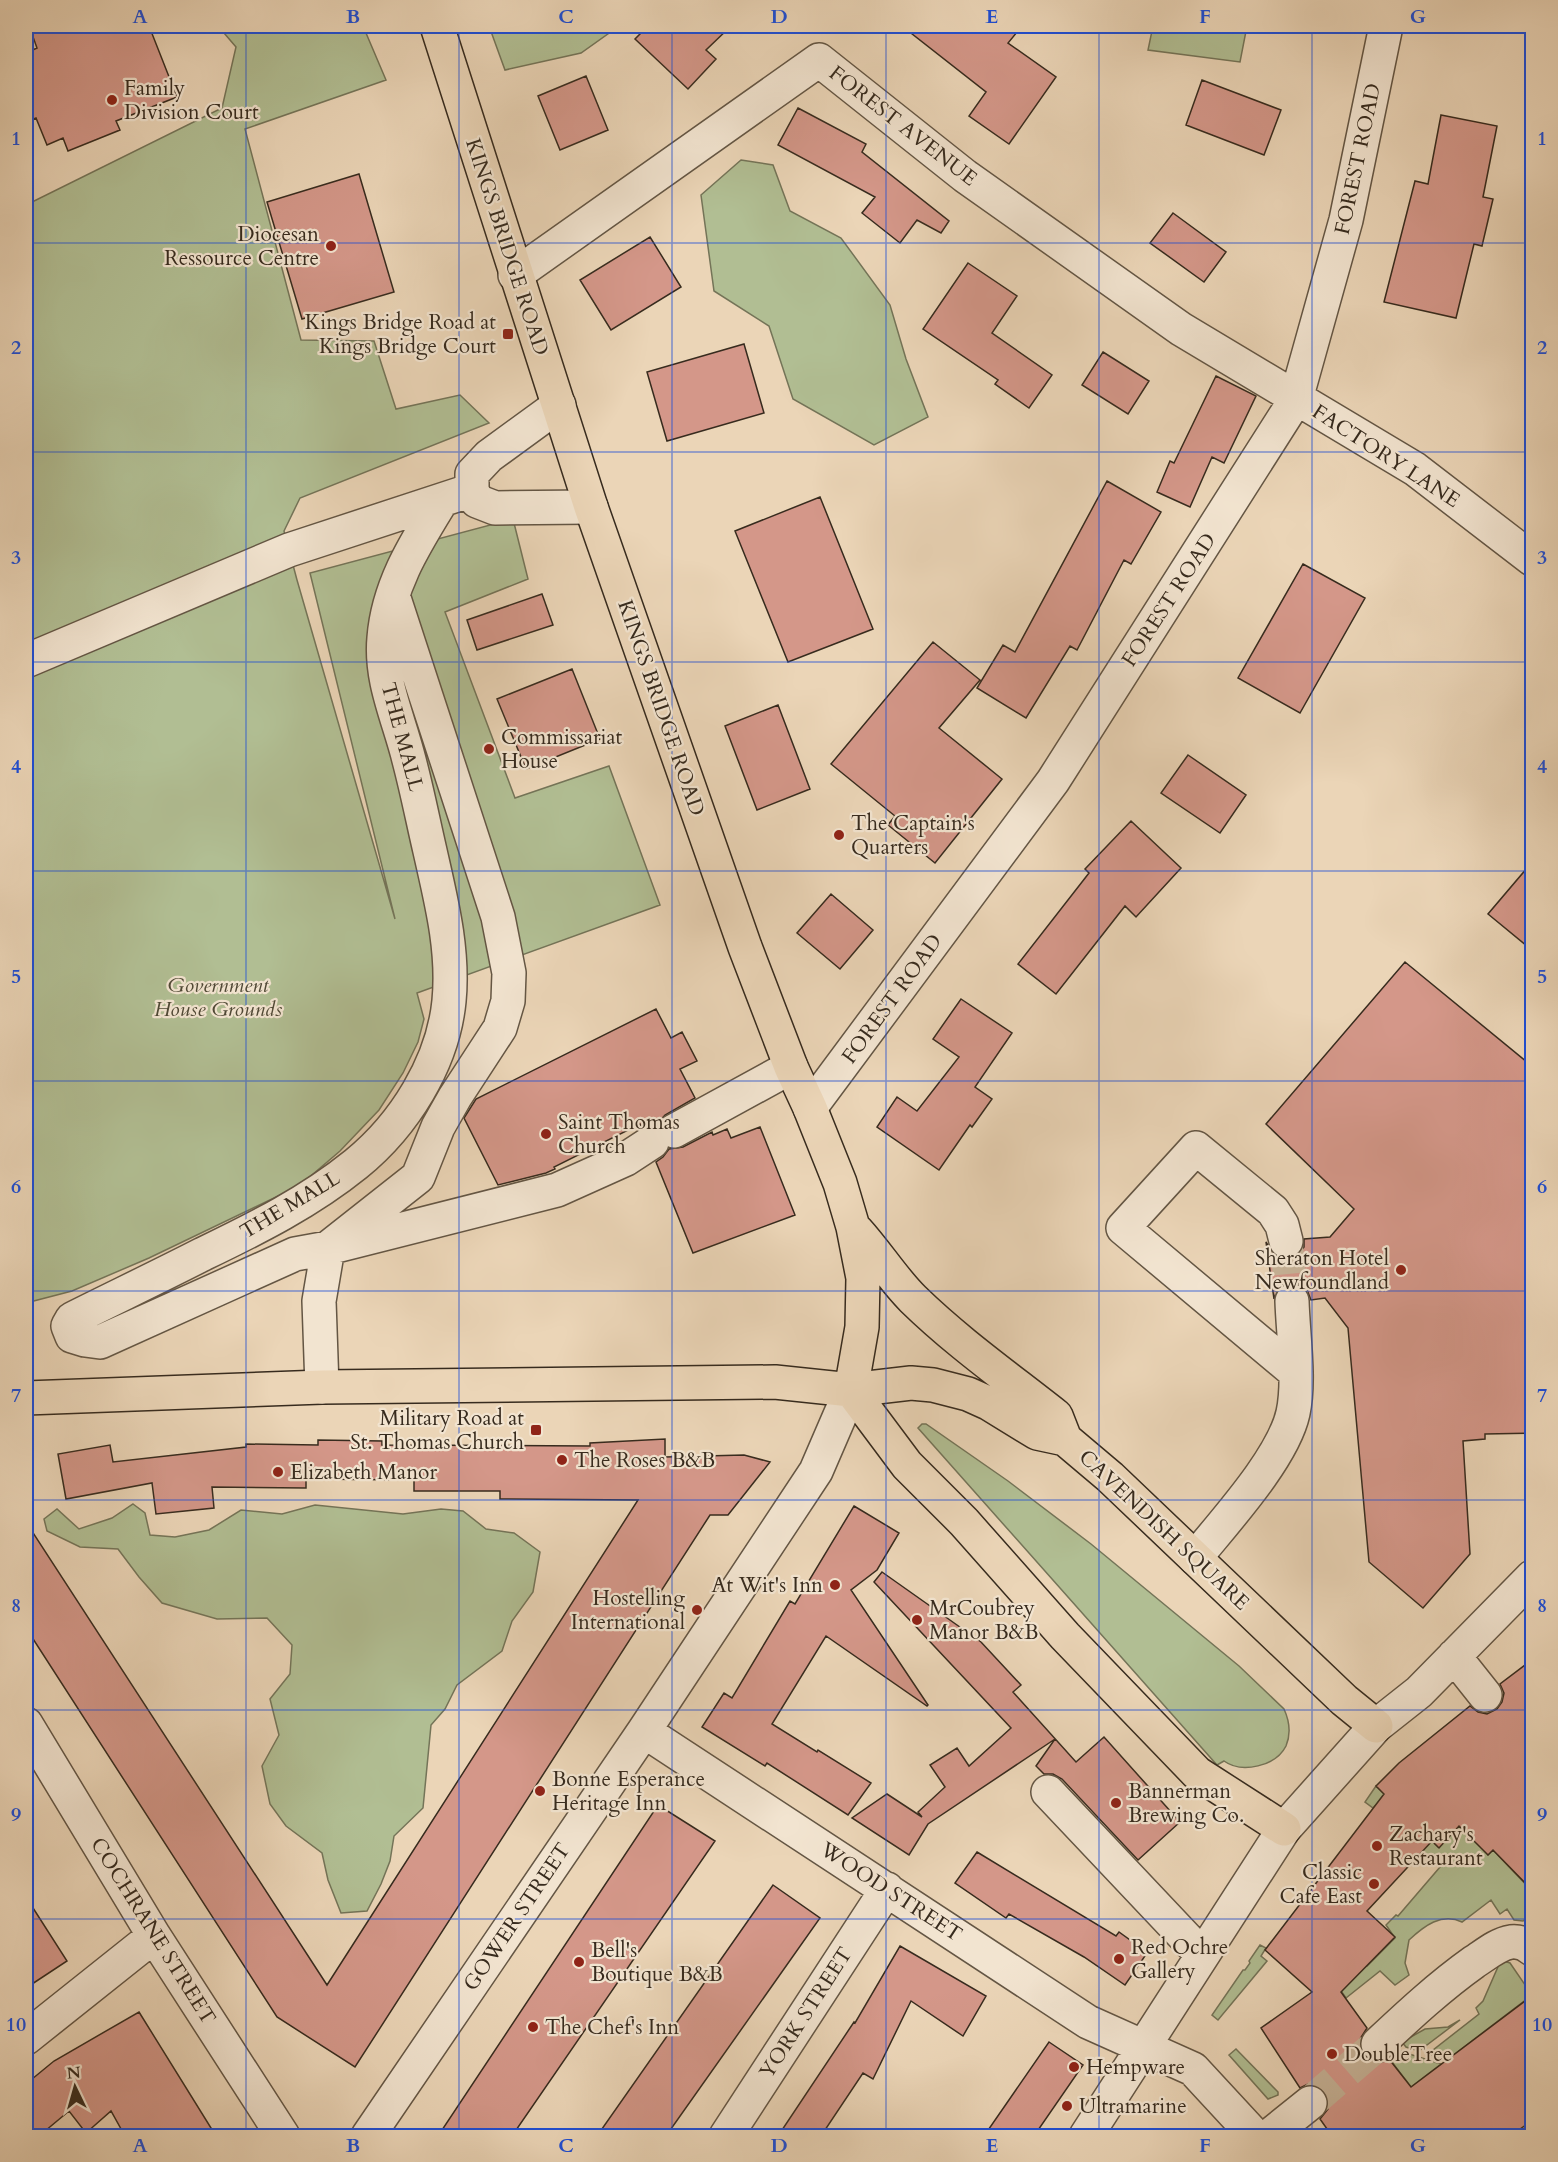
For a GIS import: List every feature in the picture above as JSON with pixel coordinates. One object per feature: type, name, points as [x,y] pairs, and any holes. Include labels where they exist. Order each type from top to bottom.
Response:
[{"type":"main road","name":"KINGS BRIDGE ROAD","points":[[437,26],[591,507],[745,947],[791,1067],[840,1183],[853,1227],[863,1278],[863,1316],[851,1390]]},
{"type":"main road","points":[[853,1227],[876,1252],[886,1270],[932,1317],[1056,1416],[1065,1439]]},
{"type":"main road","name":"CAVENDISH SQUARE","points":[[26,1398],[322,1387],[775,1382],[851,1390],[911,1383],[933,1385],[968,1394],[988,1403],[1037,1433],[1065,1439],[1110,1477],[1344,1700],[1376,1726]]},
{"type":"main road","points":[[851,1390],[907,1465],[964,1522],[1065,1636],[1197,1773],[1284,1829]]},
{"type":"street","name":"FOREST ROAD","points":[[810,1108],[1053,781],[1296,399],[1346,220],[1386,26]]},
{"type":"street","name":"FOREST AVENUE","points":[[515,275],[819,60],[965,176],[1181,329],[1296,399]]},
{"type":"street","name":"FACTORY LANE","points":[[1296,399],[1415,469],[1533,560]]},
{"type":"street","points":[[559,405],[489,456],[472,474],[472,490],[477,501],[495,508],[591,507]]},
{"type":"street","points":[[26,662],[289,550],[472,490]]},
{"type":"street","name":"THE MALL","points":[[328,1248],[295,1254],[100,1342],[72,1335],[68,1326],[72,1319],[271,1221],[313,1196],[357,1163],[395,1126],[418,1090],[433,1060],[446,1023],[449,998],[447,927],[409,758],[386,683],[384,639],[392,592],[442,500]]},
{"type":"street","points":[[322,1387],[319,1301],[328,1248],[418,1177],[438,1127],[500,1028],[508,1001],[509,973],[498,916],[392,592]]},
{"type":"street","points":[[328,1248],[557,1190],[626,1159],[663,1136],[791,1067]]},
{"type":"street","points":[[1286,1241],[1282,1225],[1273,1211],[1196,1148],[1123,1228],[1295,1372]]},
{"type":"street","points":[[1196,1558],[1255,1482],[1285,1438],[1293,1412],[1295,1372],[1292,1301]]},
{"type":"street","name":"GOWER STREET","points":[[368,2136],[644,1731],[816,1471],[851,1390]]},
{"type":"street","points":[[1086,2136],[1284,1829],[1376,1726],[1419,1692],[1533,1577]]},
{"type":"street","points":[[1447,1663],[1477,1701]]},
{"type":"street","name":"COCHRANE STREET","points":[[26,1724],[154,1935],[283,2136]]},
{"type":"street","name":"WOOD STREET","points":[[644,1731],[1088,2022],[1193,2069],[1255,2136]]},
{"type":"street","points":[[1048,1792],[1202,1954]]},
{"type":"street","name":"YORK STREET","points":[[726,2136],[887,1889]]},
{"type":"street","points":[[26,2038],[154,1935]]},
{"type":"street","points":[[1378,2044],[1442,1985],[1498,1946],[1518,1942],[1533,1949]]},
{"type":"street","points":[[1269,2136],[1310,2103]]},
{"type":"green space","name":"Government House Grounds","points":[[218,26],[363,26],[386,80],[245,129],[301,340],[374,341],[396,409],[460,395],[489,423],[300,498],[284,531],[395,919],[310,573],[513,519],[528,579],[445,612],[515,798],[609,766],[660,905],[417,993],[424,1019],[418,1042],[403,1073],[379,1110],[340,1151],[299,1186],[149,1258],[72,1291],[26,1303],[26,205],[222,108],[236,47]]},
{"type":"green space","points":[[489,26],[619,26],[581,53],[505,70]]},
{"type":"green space","points":[[1153,26],[1247,26],[1240,62],[1148,50]]},
{"type":"green space","points":[[741,160],[773,165],[790,211],[841,238],[890,305],[906,359],[928,417],[874,445],[793,399],[769,326],[714,291],[701,195]]},
{"type":"green space","points":[[926,1424],[1008,1481],[1091,1544],[1239,1666],[1284,1709],[1289,1732],[1288,1741],[1281,1753],[1275,1759],[1258,1766],[1240,1767],[1224,1761],[1217,1765],[918,1428]]},
{"type":"green space","points":[[133,1504],[145,1513],[150,1535],[175,1537],[209,1530],[241,1510],[282,1514],[315,1505],[403,1514],[441,1509],[463,1511],[486,1529],[514,1533],[540,1552],[533,1592],[512,1621],[502,1651],[457,1685],[445,1709],[431,1725],[423,1808],[394,1836],[390,1861],[367,1911],[341,1913],[328,1880],[322,1853],[286,1826],[270,1804],[262,1766],[279,1735],[270,1699],[290,1674],[292,1645],[267,1618],[217,1619],[162,1603],[118,1549],[80,1547],[47,1531],[44,1519],[57,1509],[79,1529],[112,1518]]},
{"type":"green space","points":[[1376,1786],[1438,1847],[1462,1823],[1488,1855],[1493,1850],[1532,1891],[1532,1914],[1523,1921],[1514,1920],[1507,1909],[1500,1914],[1491,1900],[1462,1922],[1447,1919],[1434,1922],[1409,1940],[1405,1963],[1409,1975],[1395,1985],[1380,1971],[1346,1998],[1332,1978],[1367,1966],[1395,1938],[1386,1925],[1396,1915],[1398,1916],[1440,1867],[1375,1806],[1373,1808],[1365,1802]]},
{"type":"green space","points":[[1260,1945],[1266,1948],[1261,1956],[1267,1961],[1218,2020],[1212,2015],[1250,1963],[1249,1961]]},
{"type":"green space","points":[[1501,1960],[1510,1963],[1532,1995],[1447,2060],[1428,2054],[1479,2014],[1476,2008],[1483,2001]]},
{"type":"green space","points":[[1460,2020],[1419,2051],[1406,2047],[1402,2042],[1425,2029],[1448,2027]]},
{"type":"green space","points":[[1387,2047],[1441,2064],[1411,2087],[1382,2049]]},
{"type":"green space","points":[[1236,2049],[1278,2092],[1278,2095],[1268,2099],[1229,2055]]},
{"type":"building","points":[[53,26],[149,26],[177,97],[116,121],[120,130],[68,151],[63,138],[47,145],[36,118],[26,122],[26,53],[37,48],[32,34]]},
{"type":"building","points":[[648,26],[731,26],[706,50],[716,59],[688,89],[635,39]]},
{"type":"building","points":[[902,26],[1022,26],[1008,43],[1056,77],[1009,144],[969,116],[986,92]]},
{"type":"building","points":[[586,76],[608,130],[560,150],[538,96]]},
{"type":"building","points":[[1202,80],[1281,110],[1264,155],[1186,125]]},
{"type":"building","points":[[798,108],[866,144],[862,152],[949,221],[941,233],[917,220],[900,243],[862,213],[875,197],[778,145]]},
{"type":"building","points":[[1441,115],[1497,126],[1483,197],[1493,199],[1482,246],[1474,244],[1456,318],[1384,302],[1415,181],[1428,184]]},
{"type":"building","points":[[359,174],[394,292],[302,319],[267,202]]},
{"type":"building","points":[[1173,213],[1226,252],[1204,282],[1150,243]]},
{"type":"building","points":[[650,237],[681,287],[611,330],[580,280]]},
{"type":"building","points":[[968,263],[1017,296],[992,333],[1052,375],[1029,408],[995,384],[998,380],[923,329]]},
{"type":"building","points":[[744,344],[764,413],[667,441],[647,372]]},
{"type":"building","points":[[1103,352],[1149,381],[1128,414],[1082,385]]},
{"type":"building","points":[[1216,376],[1256,396],[1224,463],[1212,457],[1190,507],[1157,492],[1170,461],[1174,463]]},
{"type":"building","points":[[1107,481],[1161,512],[1131,564],[1124,560],[1077,650],[1070,646],[1026,718],[977,688],[1003,645],[1015,652]]},
{"type":"building","points":[[820,497],[873,629],[788,662],[735,531]]},
{"type":"building","points":[[1303,564],[1365,598],[1300,713],[1238,678]]},
{"type":"building","points":[[542,594],[553,625],[477,650],[467,620]]},
{"type":"building","points":[[933,642],[980,680],[939,728],[1002,779],[935,863],[888,825],[895,816],[831,764]]},
{"type":"building","points":[[572,669],[600,739],[526,769],[497,699]]},
{"type":"building","points":[[778,705],[810,789],[757,810],[725,726]]},
{"type":"building","points":[[1188,755],[1246,795],[1220,833],[1161,793]]},
{"type":"building","points":[[1131,821],[1181,868],[1136,917],[1125,906],[1056,994],[1018,964],[1089,873],[1085,869]]},
{"type":"building","points":[[1533,861],[1533,951],[1488,914]]},
{"type":"building","points":[[831,894],[873,930],[840,969],[797,933]]},
{"type":"building","name":"Sheraton Hotel Newfoundland","points":[[1405,962],[1533,1067],[1533,1433],[1485,1434],[1485,1439],[1463,1441],[1470,1554],[1423,1608],[1369,1562],[1348,1328],[1325,1298],[1311,1300],[1307,1290],[1300,1284],[1292,1282],[1282,1285],[1274,1299],[1266,1242],[1273,1254],[1281,1259],[1291,1259],[1304,1247],[1304,1239],[1330,1237],[1354,1209],[1266,1124]]},
{"type":"building","points":[[961,999],[1012,1033],[975,1087],[992,1099],[972,1127],[970,1125],[939,1170],[877,1127],[897,1097],[917,1111],[959,1057],[933,1039]]},
{"type":"building","name":"Saint Thomas Church","points":[[656,1009],[671,1038],[682,1032],[697,1061],[680,1069],[695,1098],[665,1115],[657,1124],[650,1123],[641,1127],[640,1124],[546,1173],[498,1185],[464,1118],[476,1099]]},
{"type":"building","points":[[760,1127],[795,1215],[693,1253],[656,1162],[669,1149],[683,1147],[712,1132],[713,1135],[727,1129],[731,1138]]},
{"type":"building","points":[[665,1439],[665,1457],[744,1455],[770,1462],[728,1515],[710,1515],[355,2067],[277,2017],[26,1628],[26,1522],[327,1985],[638,1500],[500,1499],[500,1491],[414,1491],[414,1480],[306,1479],[306,1488],[212,1487],[214,1508],[156,1514],[152,1483],[66,1499],[58,1454],[110,1445],[113,1462],[246,1447],[246,1444],[318,1445],[318,1440],[382,1441],[382,1445],[590,1446],[590,1443]]},
{"type":"building","points":[[854,1506],[899,1533],[877,1570],[851,1590],[928,1705],[826,1636],[772,1724],[871,1783],[848,1815],[767,1763],[765,1766],[702,1727],[724,1693],[732,1698],[790,1601],[795,1604]]},
{"type":"building","points":[[882,1572],[981,1642],[1021,1685],[1013,1692],[1076,1762],[1104,1737],[1180,1822],[1138,1860],[1062,1779],[1053,1774],[1044,1774],[1036,1766],[1055,1739],[928,1824],[909,1855],[852,1818],[887,1794],[922,1817],[918,1812],[945,1787],[930,1765],[957,1748],[969,1766],[1011,1728],[874,1582]]},
{"type":"building","points":[[1533,1659],[1533,1891],[1493,1850],[1488,1855],[1459,1826],[1439,1848],[1432,1841],[1367,1911],[1395,1937],[1341,1992],[1367,2028],[1360,2039],[1360,2048],[1364,2056],[1373,2062],[1389,2059],[1411,2087],[1533,1995],[1533,2120],[1510,2136],[1332,2136],[1320,2119],[1328,2109],[1325,2092],[1316,2085],[1308,2084],[1300,2088],[1261,2028],[1312,1992],[1265,1950],[1384,1794],[1376,1786],[1399,1763],[1470,1706],[1478,1712],[1487,1714],[1497,1709],[1504,1693],[1500,1684]]},
{"type":"building","points":[[658,1805],[715,1841],[512,2136],[438,2136]]},
{"type":"building","points":[[977,1852],[1116,1936],[1119,1932],[1141,1948],[1139,1951],[1145,1956],[1125,1985],[1084,1957],[1009,1914],[1006,1918],[955,1883]]},
{"type":"building","points":[[773,1885],[820,1918],[666,2136],[597,2136]]},
{"type":"building","points":[[26,1897],[67,1961],[26,1988]]},
{"type":"building","points":[[900,1946],[986,1996],[963,2036],[911,2001],[873,2079],[863,2073],[821,2136],[778,2136],[855,2023]]},
{"type":"building","points":[[139,2012],[216,2136],[125,2136],[111,2111],[86,2133],[69,2111],[39,2136],[26,2136],[26,2084],[54,2061]]},
{"type":"building","points":[[1049,2042],[1083,2065],[1034,2136],[984,2136]]},
{"type":"tunnel","points":[[1286,1241],[1292,1301]]},
{"type":"tunnel","points":[[1310,2103],[1378,2044]]},
{"type":"place","name":"Family Division Court","points":[[112,100]]},
{"type":"place","name":"Diocesan Ressource Centre","points":[[331,246]]},
{"type":"place","name":"Kings Bridge Road at Kings Bridge Court","points":[[508,334]]},
{"type":"place","name":"Commissariat House","points":[[489,749]]},
{"type":"place","name":"The Captain's Quarters","points":[[839,835]]},
{"type":"place","name":"Saint Thomas Church","points":[[546,1134]]},
{"type":"place","name":"Sheraton Hotel Newfoundland","points":[[1401,1270]]},
{"type":"place","name":"Military Road at St. Thomas Church","points":[[536,1430]]},
{"type":"place","name":"The Roses B&B","points":[[562,1460]]},
{"type":"place","name":"Elizabeth Manor","points":[[278,1472]]},
{"type":"place","name":"At Wit's Inn","points":[[835,1585]]},
{"type":"place","name":"Hostelling International","points":[[697,1610]]},
{"type":"place","name":"MrCoubrey Manor B&B","points":[[917,1620]]},
{"type":"place","name":"Bonne Esperance Heritage Inn","points":[[540,1791]]},
{"type":"place","name":"Bannerman Brewing Co.","points":[[1116,1803]]},
{"type":"place","name":"Zachary's Restaurant","points":[[1377,1846]]},
{"type":"place","name":"Classic Cafe East","points":[[1374,1884]]},
{"type":"place","name":"Red Ochre Gallery","points":[[1119,1959]]},
{"type":"place","name":"Bell's Boutique B&B","points":[[579,1962]]},
{"type":"place","name":"The Chef's Inn","points":[[533,2027]]},
{"type":"place","name":"DoubleTree","points":[[1332,2054]]},
{"type":"place","name":"Hempware","points":[[1074,2067]]},
{"type":"place","name":"Ultramarine","points":[[1067,2106]]}]
